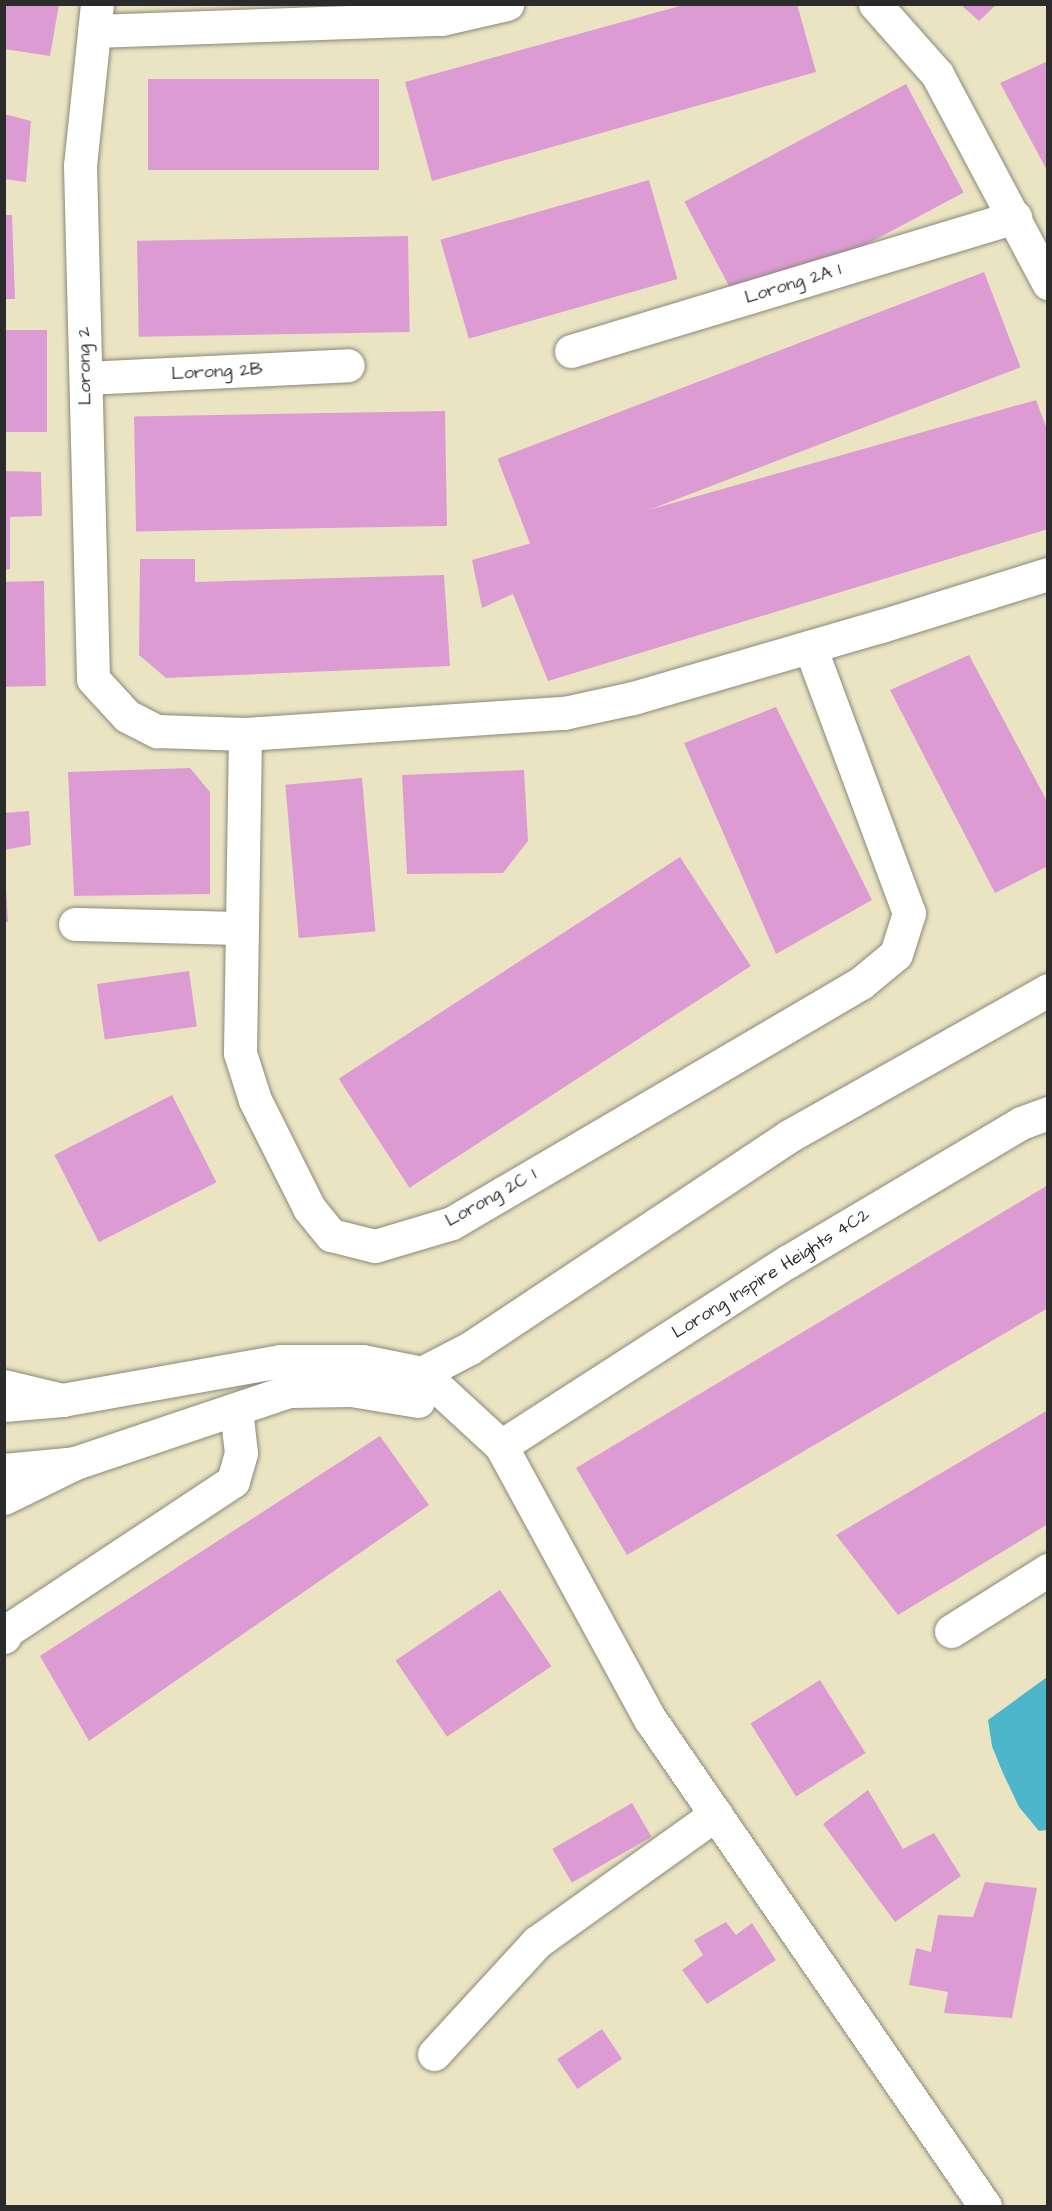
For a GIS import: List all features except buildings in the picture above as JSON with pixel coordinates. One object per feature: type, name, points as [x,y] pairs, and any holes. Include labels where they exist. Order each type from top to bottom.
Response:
[{"type":"street","points":[[95,18],[442,19],[507,4]]},
{"type":"street","points":[[875,4],[937,74],[1015,217],[1047,283]]},
{"type":"street","name":"Lorong 2","points":[[95,18],[80,165],[93,680],[127,716],[157,731],[245,734]]},
{"type":"street","name":"Lorong 2A 1","points":[[571,351],[1015,217]]},
{"type":"street","name":"Lorong 2B","points":[[86,378],[348,365]]},
{"type":"street","points":[[245,734],[564,713],[810,646],[1047,574]]},
{"type":"street","name":"Lorong 2C 1","points":[[245,734],[240,1053],[255,1100],[309,1208],[331,1235],[375,1246],[452,1222],[861,983],[896,954],[909,913],[810,646]]},
{"type":"street","points":[[75,924],[242,928]]},
{"type":"street","points":[[397,1394],[422,1373],[470,1348],[789,1136],[1047,990]]},
{"type":"street","name":"Lorong Inspire Heights 4C2","points":[[501,1446],[787,1262],[1021,1123],[1047,1113]]},
{"type":"street","points":[[4,1405],[63,1400],[281,1361],[362,1361],[422,1373],[501,1446],[650,1719],[985,2206]]},
{"type":"street","points":[[4,1386],[63,1400]]},
{"type":"street","points":[[4,1498],[75,1463],[289,1391],[351,1390],[397,1394],[423,1402],[501,1446]]},
{"type":"street","points":[[4,1637],[8,1630],[233,1481],[241,1454],[236,1408]]},
{"type":"street","points":[[4,1470],[75,1463]]},
{"type":"street","points":[[951,1631],[1047,1570]]},
{"type":"street","points":[[434,2054],[537,1942],[716,1814]]},
{"type":"water","points":[[1047,1677],[1047,1830],[1039,1831],[1019,1807],[1002,1771],[992,1746],[988,1720]]}]
